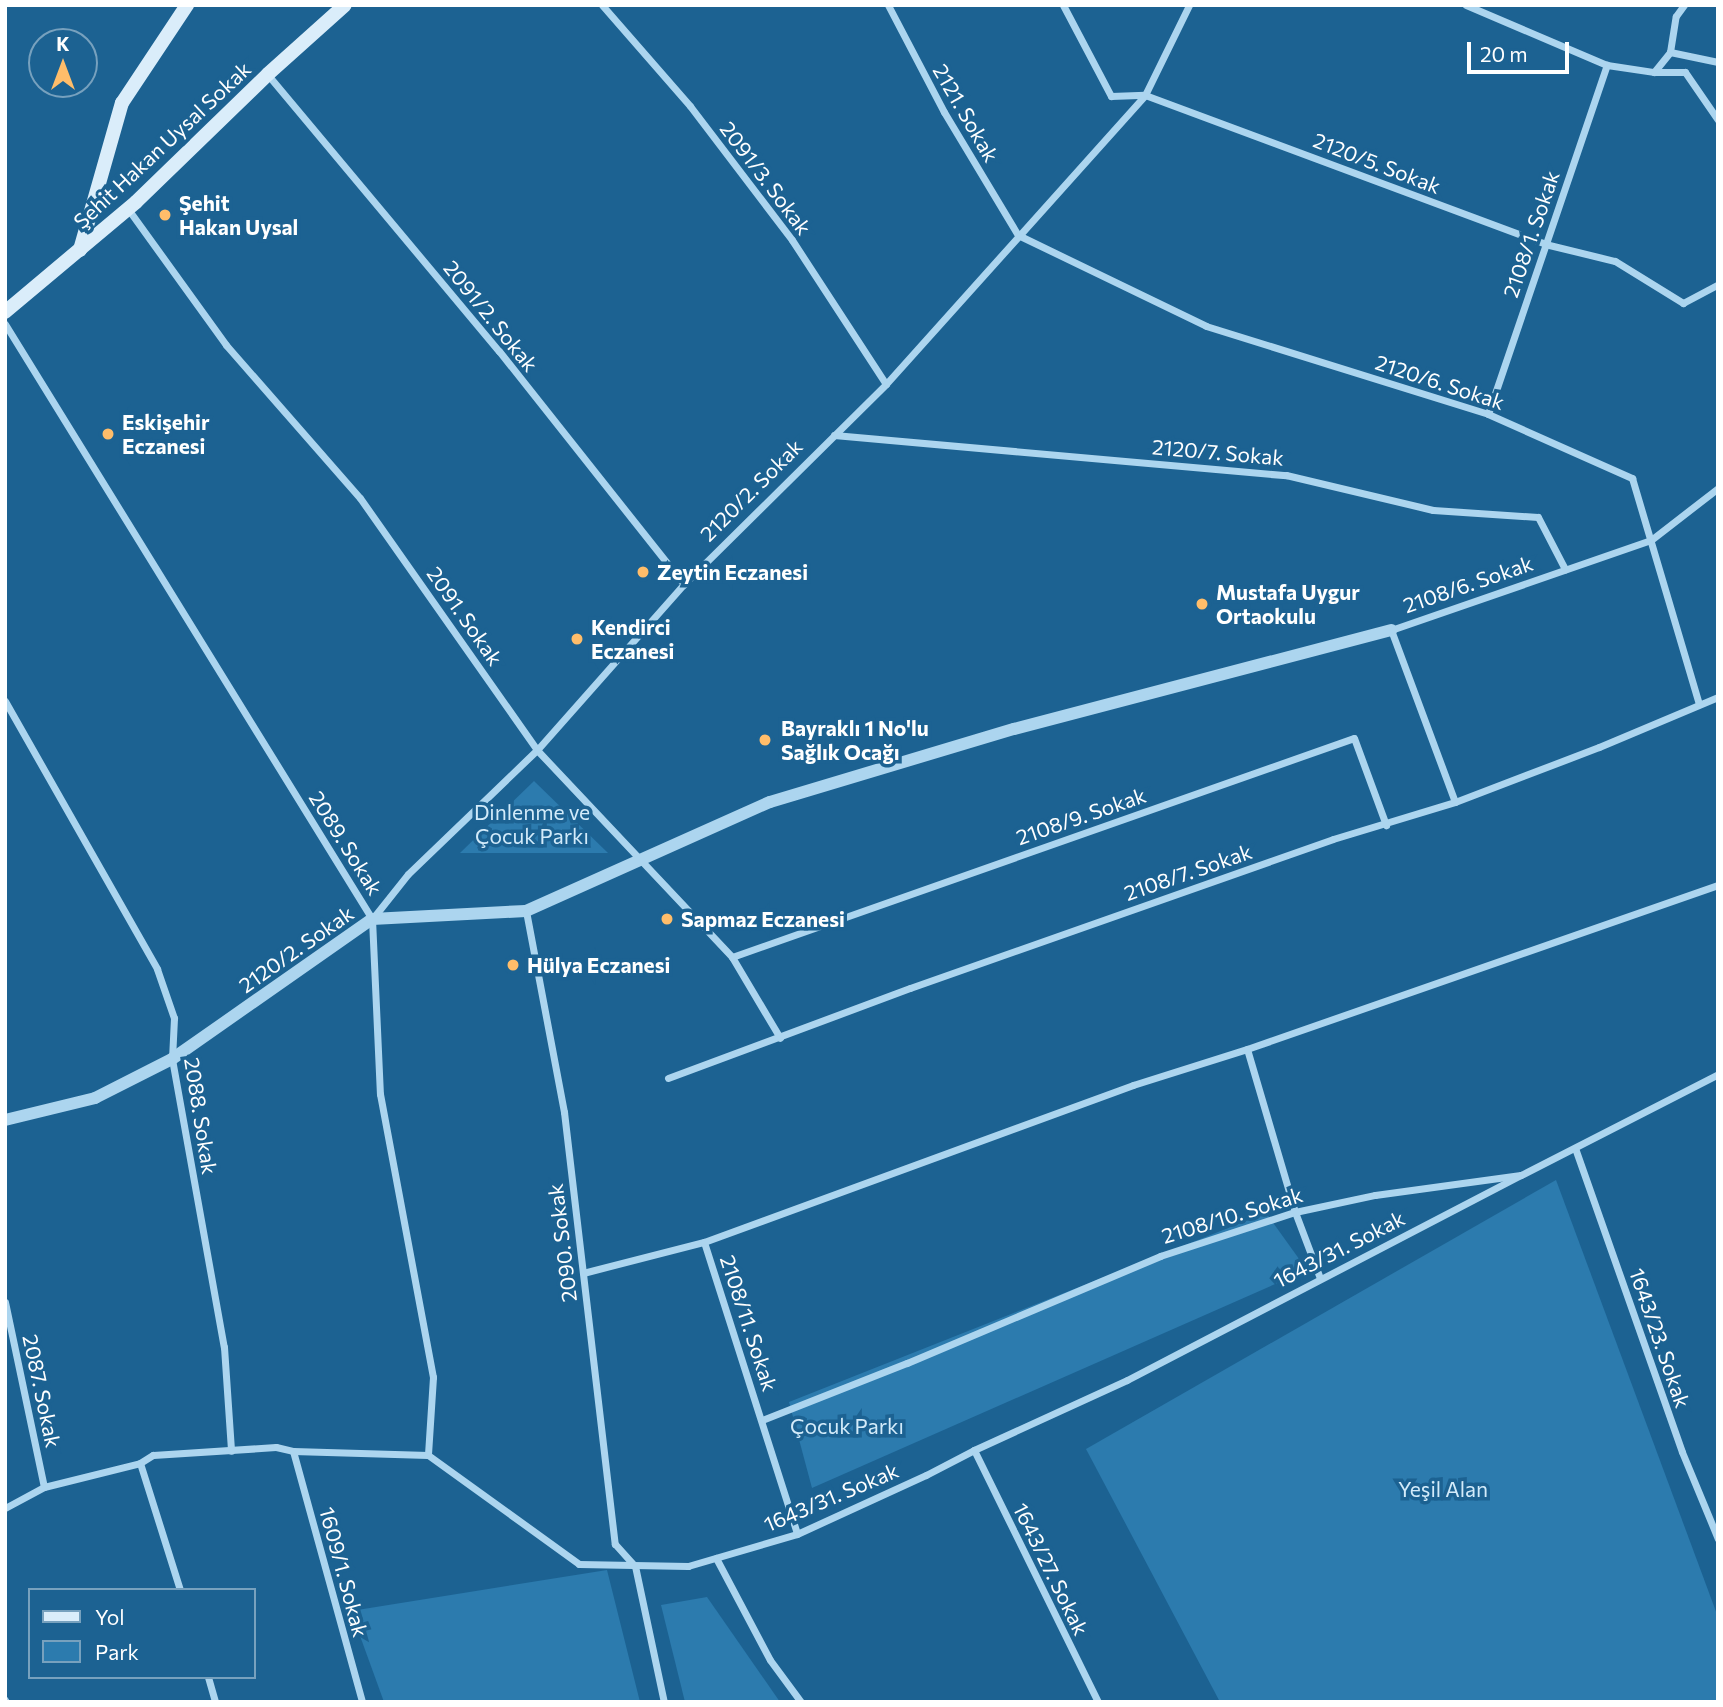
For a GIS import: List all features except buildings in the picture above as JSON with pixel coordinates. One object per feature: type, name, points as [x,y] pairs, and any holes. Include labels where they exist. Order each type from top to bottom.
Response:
[{"type":"main road","points":[[79,251],[122,103],[187,5]]},
{"type":"main road","name":"Şehit Hakan Uysal Sokak","points":[[5,312],[127,208],[345,5]]},
{"type":"street","name":"2091/3. Sokak","points":[[602,5],[690,106],[792,240],[886,384]]},
{"type":"street","name":"2121. Sokak","points":[[887,5],[944,113],[1018,236]]},
{"type":"street","name":"2120/5. Sokak","points":[[1063,5],[1111,96],[1145,94],[1545,244],[1615,261],[1683,303],[1718,284]]},
{"type":"street","name":"2120/2. Sokak","points":[[5,1120],[95,1098],[172,1059],[372,919],[408,874],[537,750],[684,584],[886,384],[1145,94],[1189,5]]},
{"type":"street","points":[[1466,5],[1607,65],[1654,72],[1685,72],[1718,120]]},
{"type":"street","points":[[1654,72],[1670,52],[1676,16],[1684,5]]},
{"type":"street","points":[[1670,52],[1718,62]]},
{"type":"street","name":"2108/1. Sokak","points":[[1488,414],[1607,65]]},
{"type":"street","name":"2091/2. Sokak","points":[[268,74],[499,351],[684,584]]},
{"type":"street","name":"2091. Sokak","points":[[127,208],[226,345],[360,498],[537,750],[732,957],[780,1038]]},
{"type":"street","name":"2120/6. Sokak","points":[[1018,236],[1206,326],[1488,414],[1632,478],[1699,704]]},
{"type":"street","name":"2089. Sokak","points":[[5,324],[372,919],[380,1094],[433,1377],[428,1455]]},
{"type":"street","name":"2120/7. Sokak","points":[[834,435],[1286,475],[1433,510],[1538,517],[1565,569]]},
{"type":"street","name":"2108/6. Sokak","points":[[1455,802],[1391,630],[1650,540],[1718,488]]},
{"type":"street","points":[[372,919],[526,911],[641,862],[770,802],[1014,729],[1391,630]]},
{"type":"street","name":"2108/7. Sokak","points":[[668,1078],[936,979],[1334,839],[1455,802],[1599,747],[1718,697]]},
{"type":"street","name":"2088. Sokak","points":[[5,701],[157,970],[174,1018],[172,1059],[224,1347],[231,1451]]},
{"type":"street","name":"2108/9. Sokak","points":[[732,957],[1354,738],[1386,825]]},
{"type":"street","points":[[583,1273],[704,1242],[935,1155],[1133,1085],[1247,1049],[1718,885]]},
{"type":"street","name":"2090. Sokak","points":[[526,911],[564,1112],[615,1544],[635,1566]]},
{"type":"street","points":[[1247,1049],[1295,1212],[1320,1278]]},
{"type":"street","name":"2108/10. Sokak","points":[[762,1420],[907,1363],[1160,1256],[1295,1212],[1376,1195],[1521,1175],[1718,1074]]},
{"type":"street","name":"1643/23. Sokak","points":[[1575,1147],[1682,1452],[1718,1539]]},
{"type":"street","name":"1643/31. Sokak","points":[[428,1455],[579,1564],[688,1566],[797,1534],[1127,1380],[1521,1175]]},
{"type":"street","name":"2108/11. Sokak","points":[[704,1242],[797,1534]]},
{"type":"street","name":"2087. Sokak","points":[[5,1302],[44,1487]]},
{"type":"street","points":[[5,1508],[44,1487],[140,1463],[153,1455],[276,1447],[293,1451],[428,1455]]},
{"type":"street","name":"1643/27. Sokak","points":[[974,1450],[1098,1702]]},
{"type":"street","name":"1609/1. Sokak","points":[[293,1451],[362,1702]]},
{"type":"street","points":[[140,1463],[179,1588]]},
{"type":"street","points":[[716,1558],[770,1660],[801,1702]]},
{"type":"street","points":[[635,1566],[664,1702]]},
{"type":"street","points":[[209,1679],[215,1702]]},
{"type":"green space","name":"Dinlenme ve Çocuk Parkı","points":[[534,781],[608,853],[460,853]]},
{"type":"green space","name":"Yeşil Alan","points":[[1556,1180],[1718,1617],[1718,1702],[1220,1702],[1086,1449]]},
{"type":"green space","name":"Çocuk Parkı","points":[[1266,1213],[1307,1270],[812,1488],[789,1402]]},
{"type":"green space","points":[[607,1570],[640,1702],[384,1702],[351,1611]]},
{"type":"green space","points":[[707,1597],[780,1702],[685,1702],[661,1605]]},
{"type":"place","name":"Şehit Hakan Uysal","points":[[165,215]]},
{"type":"place","name":"Eskişehir Eczanesi","points":[[108,434]]},
{"type":"place","name":"Zeytin Eczanesi","points":[[643,572]]},
{"type":"place","name":"Mustafa Uygur Ortaokulu","points":[[1202,604]]},
{"type":"place","name":"Kendirci Eczanesi","points":[[577,639]]},
{"type":"place","name":"Bayraklı 1 No'lu Sağlık Ocağı","points":[[765,740]]},
{"type":"place","name":"Sapmaz Eczanesi","points":[[667,919]]},
{"type":"place","name":"Hülya Eczanesi","points":[[513,965]]}]
